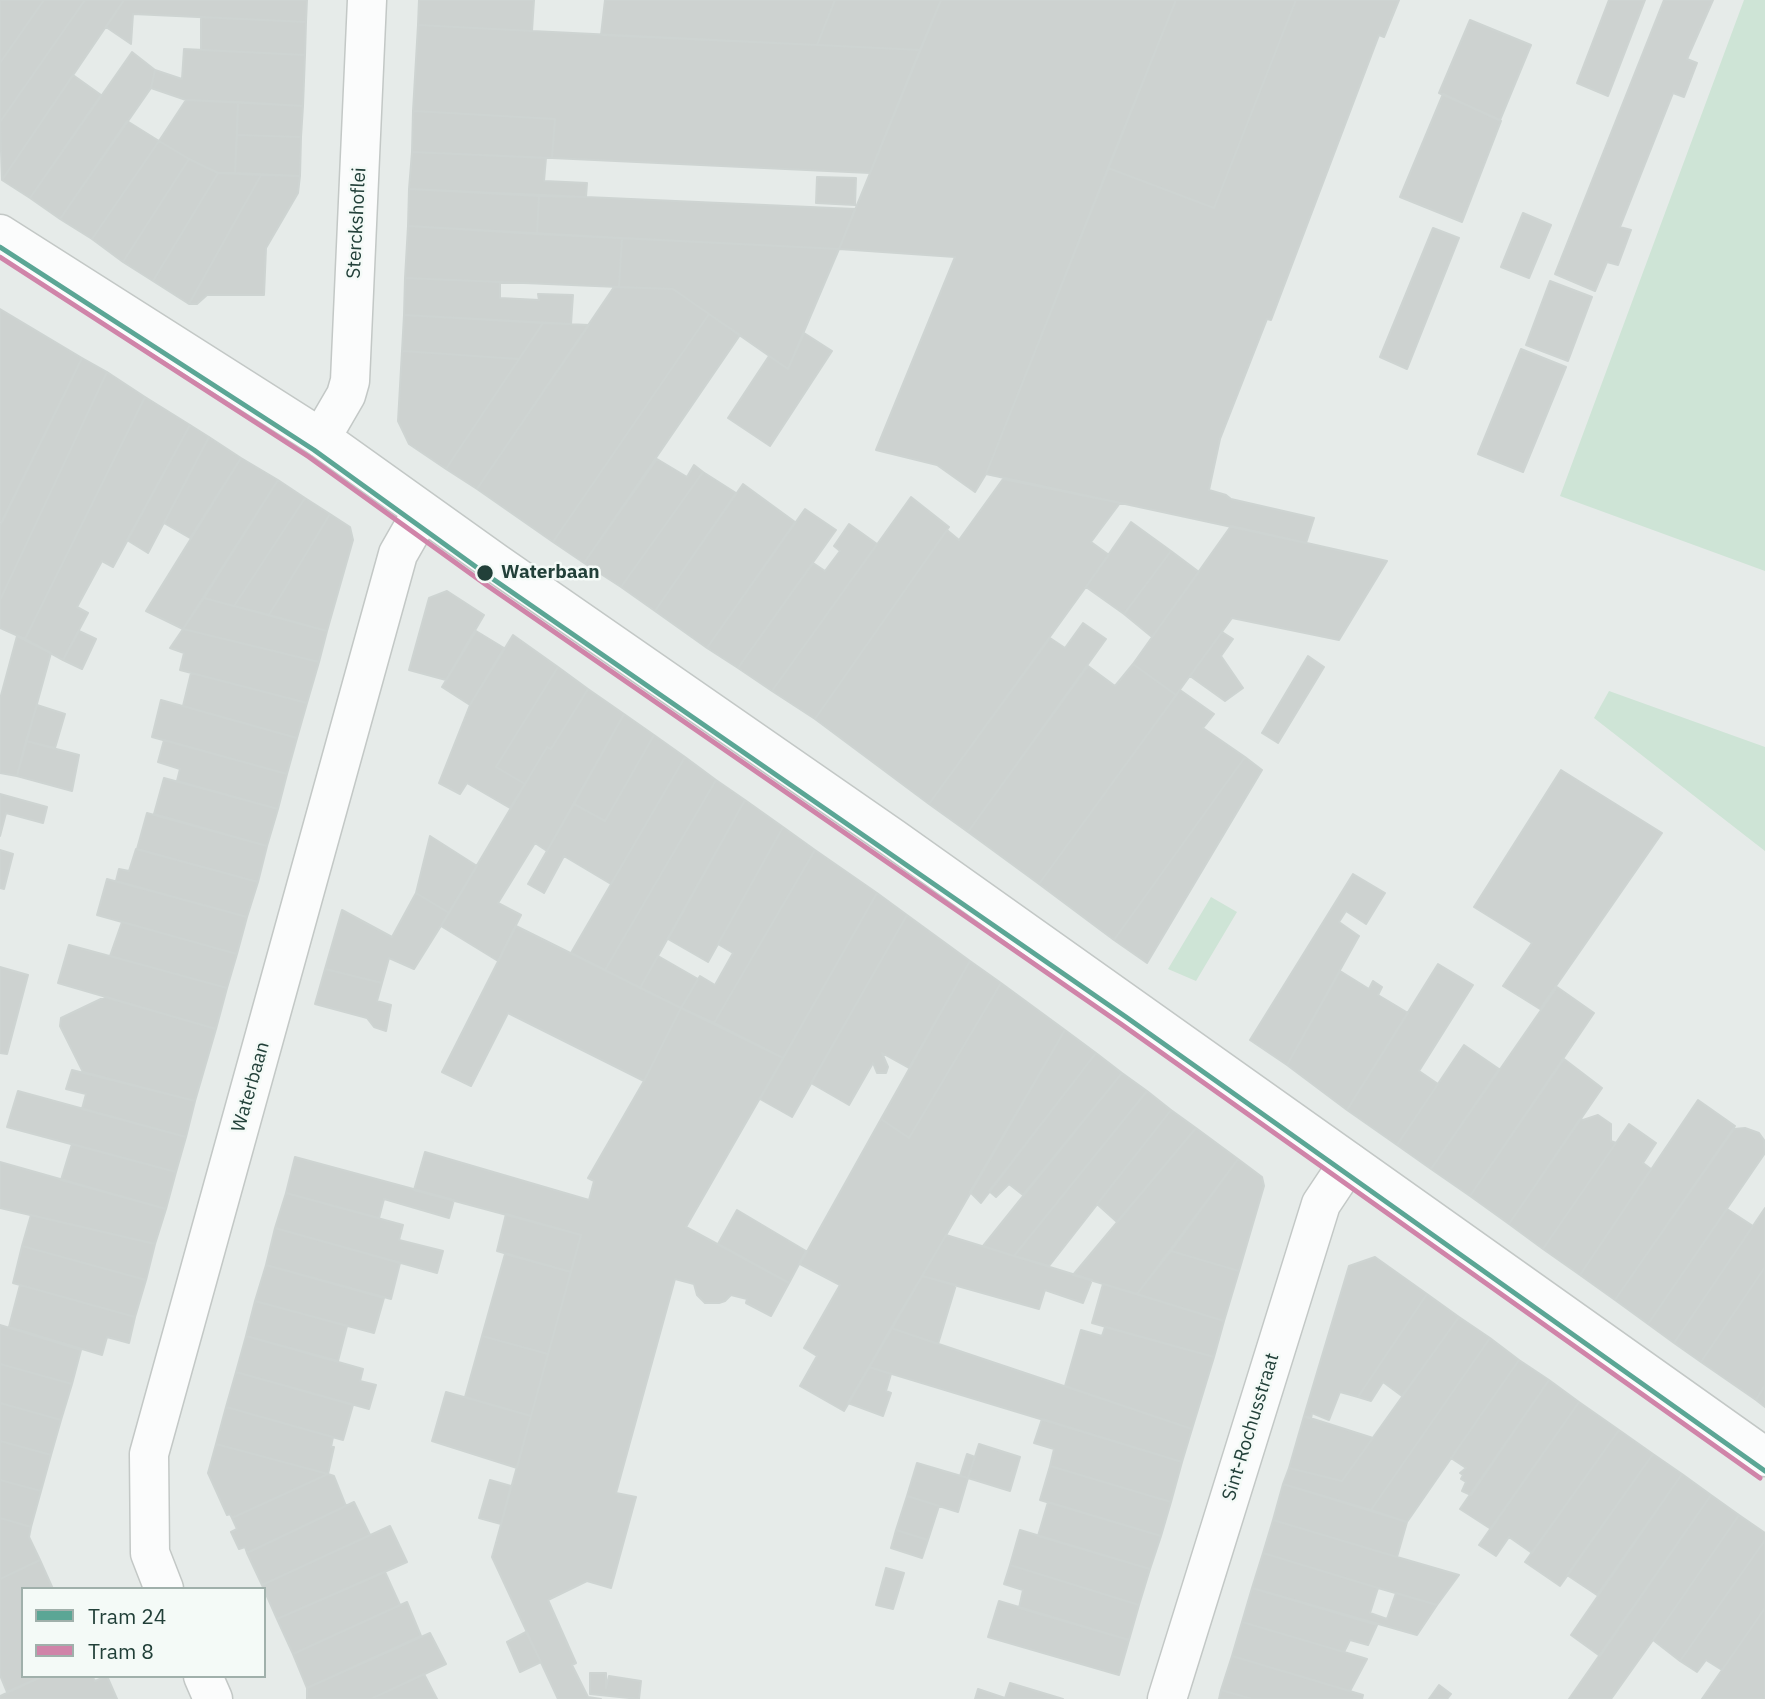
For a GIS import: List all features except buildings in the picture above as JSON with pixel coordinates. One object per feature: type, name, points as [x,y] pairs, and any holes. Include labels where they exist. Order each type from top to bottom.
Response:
[{"type":"street","name":"Sterckshoflei","points":[[321,438],[346,395],[350,381],[367,0]]},
{"type":"street","points":[[0,234],[321,438],[422,512],[893,838],[1765,1457]]},
{"type":"street","name":"Waterbaan","points":[[163,1587],[150,1553],[149,1454],[398,554],[422,512]]},
{"type":"street","name":"Sint-Rochusstraat","points":[[1167,1699],[1321,1204],[1349,1162]]},
{"type":"street","points":[[204,1678],[213,1699]]},
{"type":"green space","points":[[1744,0],[1765,0],[1765,571],[1560,496]]},
{"type":"green space","points":[[1609,691],[1765,747],[1765,851],[1594,718]]},
{"type":"green space","points":[[1211,897],[1237,912],[1196,981],[1168,969]]},
{"type":"tram line","name":"24","points":[[0,247],[314,450],[490,577],[1126,1017],[1765,1471]]},
{"type":"tram line","name":"8","points":[[0,257],[309,457],[485,584],[1121,1024],[1760,1478]]},
{"type":"place","name":"Waterbaan","points":[[485,573]]}]
